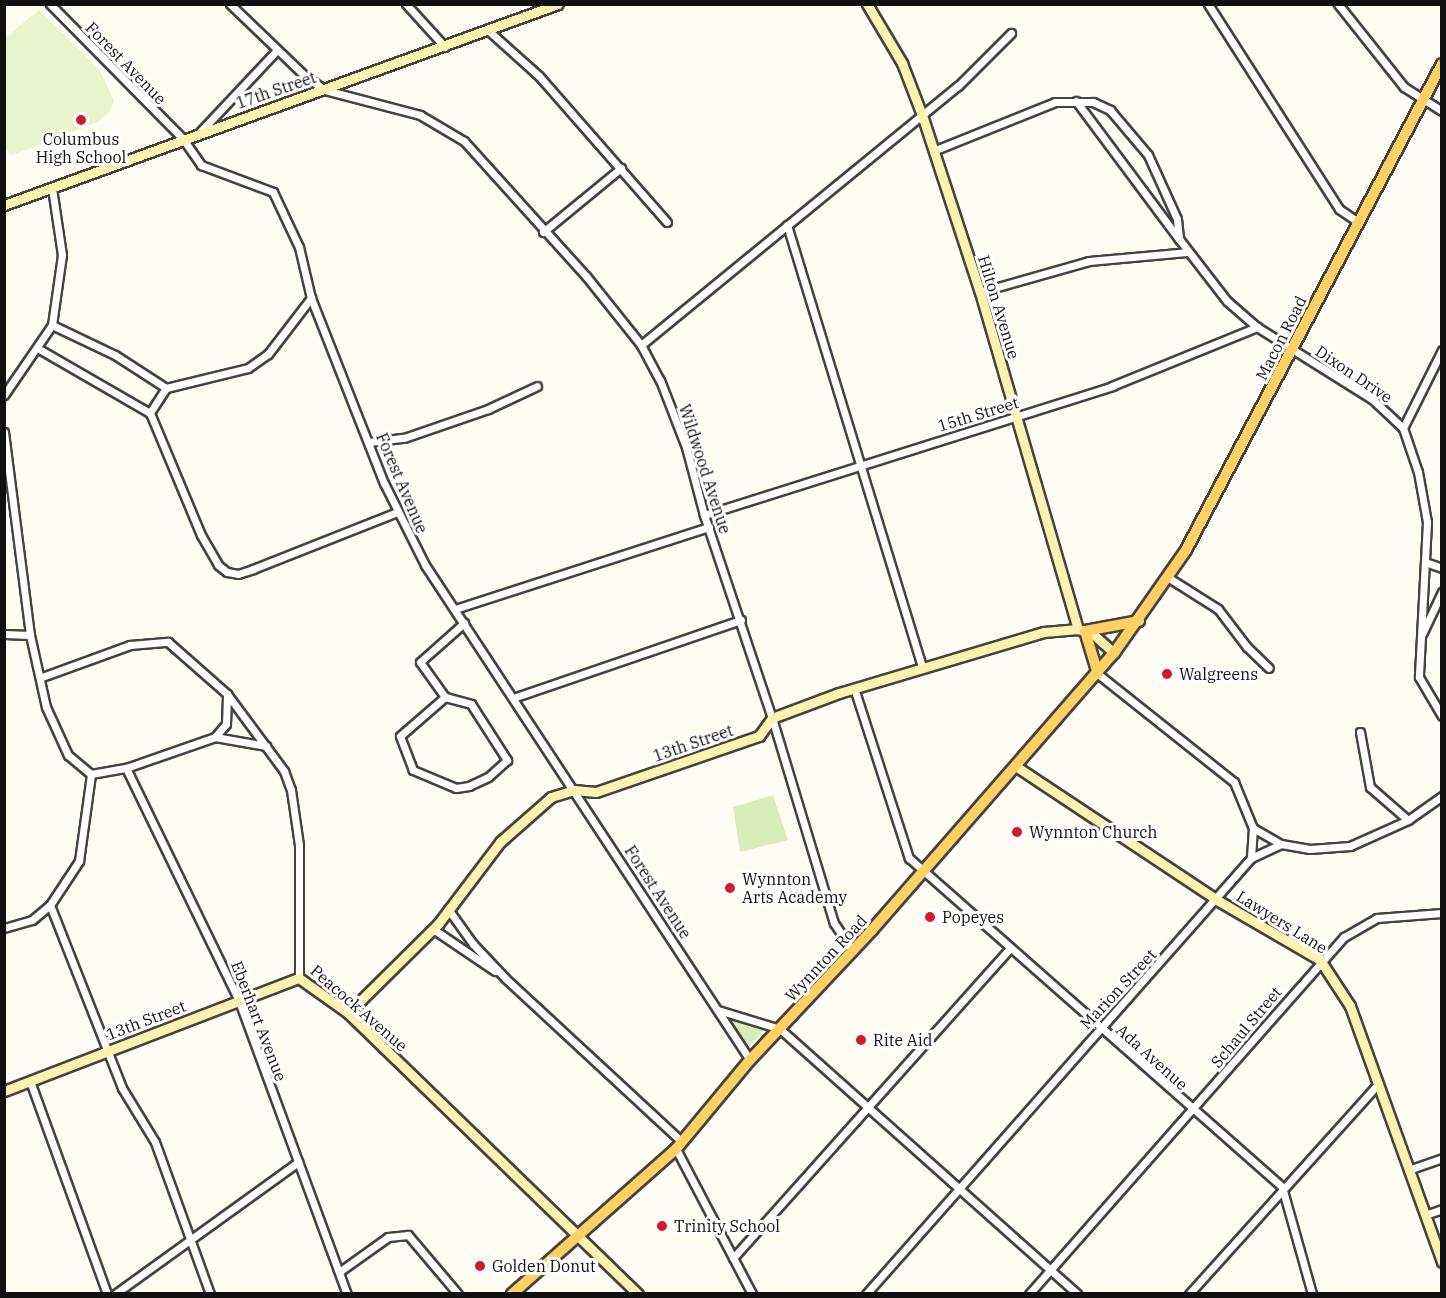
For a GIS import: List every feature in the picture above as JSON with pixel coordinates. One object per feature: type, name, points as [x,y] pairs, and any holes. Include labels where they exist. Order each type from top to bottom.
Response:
[{"type":"main road","name":"Macon Road","points":[[1139,621],[1169,578],[1442,64]]},
{"type":"main road","points":[[1098,674],[1081,630],[1139,621]]},
{"type":"main road","name":"Wynnton Road","points":[[512,1293],[580,1237],[679,1145],[750,1060],[853,951],[1017,767],[1098,674],[1139,621]]},
{"type":"street","name":"Forest Avenue","points":[[50,4],[183,139],[201,165],[273,192],[299,247],[311,298],[397,512],[425,565],[750,1060]]},
{"type":"street","name":"Wildwood Avenue","points":[[230,4],[277,50],[325,90],[420,115],[446,128],[490,168],[543,232],[586,276],[641,345],[660,380],[687,447],[704,515],[741,620],[834,923],[853,951]]},
{"type":"street","points":[[406,4],[445,46]]},
{"type":"street","name":"17th Street","points":[[4,206],[200,132],[490,32],[558,4]]},
{"type":"street","name":"Hilton Avenue","points":[[867,4],[902,63],[922,115],[980,292],[1081,630]]},
{"type":"street","points":[[1208,4],[1339,209],[1358,221]]},
{"type":"street","points":[[1338,4],[1404,87],[1442,111]]},
{"type":"street","points":[[490,32],[539,76],[667,222]]},
{"type":"street","points":[[641,345],[922,115],[999,49],[1011,33]]},
{"type":"street","points":[[200,132],[277,50]]},
{"type":"street","name":"Dixon Drive","points":[[1076,100],[1187,252],[1227,301],[1257,327],[1372,399],[1403,428]]},
{"type":"street","name":"Dixon Drive","points":[[933,151],[1055,102],[1076,100],[1093,102],[1110,110],[1148,155],[1177,219],[1179,239]]},
{"type":"street","points":[[543,232],[621,168]]},
{"type":"street","points":[[4,395],[39,349],[52,325],[62,255],[52,188]]},
{"type":"street","points":[[787,225],[922,667]]},
{"type":"street","points":[[980,292],[1089,261],[1187,252]]},
{"type":"street","points":[[150,412],[165,388],[248,368],[268,354],[311,298]]},
{"type":"street","points":[[52,325],[115,355],[165,388]]},
{"type":"street","name":"15th Street","points":[[704,515],[1112,386],[1257,327]]},
{"type":"street","points":[[39,349],[150,412],[201,535],[218,565],[227,572],[238,574],[253,569],[397,512]]},
{"type":"street","points":[[1442,350],[1403,428],[1423,494],[1427,522],[1419,677],[1442,716]]},
{"type":"street","points":[[369,442],[404,438],[488,409],[537,386]]},
{"type":"street","points":[[4,432],[30,635],[42,677],[46,708],[68,755],[91,774],[126,768],[215,737],[266,746]]},
{"type":"street","points":[[455,609],[709,527]]},
{"type":"street","points":[[1425,562],[1442,568]]},
{"type":"street","points":[[1169,578],[1218,609],[1247,647],[1269,668]]},
{"type":"street","points":[[1420,639],[1442,592]]},
{"type":"street","points":[[513,698],[741,620]]},
{"type":"street","points":[[445,697],[400,736],[413,770],[456,788],[469,786],[488,777],[507,760],[471,704],[445,697],[420,662],[464,623]]},
{"type":"street","points":[[1081,630],[1114,653]]},
{"type":"street","name":"13th Street","points":[[348,1013],[433,928],[473,872],[526,816],[551,797],[574,790],[596,792],[759,736],[772,718],[854,688],[1044,632],[1081,630]]},
{"type":"street","points":[[4,634],[30,635]]},
{"type":"street","name":"Peacock Avenue","points":[[42,677],[152,640],[168,642],[186,655],[227,694],[284,771],[297,819],[298,978],[348,1013],[638,1293]]},
{"type":"street","points":[[1098,674],[1234,782],[1253,828],[1251,858]]},
{"type":"street","name":"Ada Avenue","points":[[854,688],[909,858],[1192,1112],[1282,1187]]},
{"type":"street","points":[[215,737],[226,724],[227,694]]},
{"type":"street","points":[[1360,732],[1370,787],[1408,820]]},
{"type":"street","name":"Lawyers Lane","points":[[1017,767],[1217,900],[1320,960],[1350,1006],[1442,1262]]},
{"type":"street","name":"Eberhart Avenue","points":[[126,768],[239,1001],[347,1293]]},
{"type":"street","points":[[4,928],[32,920],[50,905],[79,861],[91,774]]},
{"type":"street","points":[[1253,828],[1281,844],[1310,849],[1350,846],[1408,820],[1442,796]]},
{"type":"street","name":"Marion Street","points":[[866,1293],[1100,1028],[1217,900],[1251,858],[1281,844]]},
{"type":"street","points":[[50,905],[122,1088],[155,1142],[210,1293]]},
{"type":"street","points":[[448,909],[473,944],[505,978],[679,1145],[752,1293]]},
{"type":"street","name":"Schaul Street","points":[[1029,1293],[1192,1112],[1320,960],[1344,937],[1377,918],[1442,913]]},
{"type":"street","points":[[433,928],[505,978]]},
{"type":"street","points":[[733,1258],[1010,948]]},
{"type":"street","name":"13th Street","points":[[4,1090],[298,978]]},
{"type":"street","points":[[718,1009],[780,1029],[866,1110],[1077,1293]]},
{"type":"street","points":[[30,1081],[107,1293]]},
{"type":"street","points":[[1189,1293],[1282,1187],[1378,1084]]},
{"type":"street","points":[[1408,1170],[1442,1158]]},
{"type":"street","points":[[115,1293],[298,1162]]},
{"type":"street","points":[[1282,1187],[1312,1293]]},
{"type":"street","points":[[1425,1215],[1442,1209]]},
{"type":"street","points":[[339,1272],[388,1236],[408,1235],[458,1293]]},
{"type":"green space","points":[[39,10],[99,69],[114,101],[110,111],[98,122],[10,156],[4,144],[5,38]]},
{"type":"green space","points":[[773,795],[788,840],[740,852],[733,807]]},
{"type":"green space","points":[[731,1020],[753,1025],[765,1029],[746,1050]]},
{"type":"place","name":"Columbus High School","points":[[81,120]]},
{"type":"place","name":"Walgreens","points":[[1167,674]]},
{"type":"place","name":"Wynnton Church","points":[[1017,832]]},
{"type":"place","name":"Wynnton Arts Academy","points":[[730,888]]},
{"type":"place","name":"Popeyes","points":[[930,917]]},
{"type":"place","name":"Rite Aid","points":[[861,1040]]},
{"type":"place","name":"Trinity School","points":[[662,1226]]},
{"type":"place","name":"Golden Donut","points":[[480,1266]]}]
